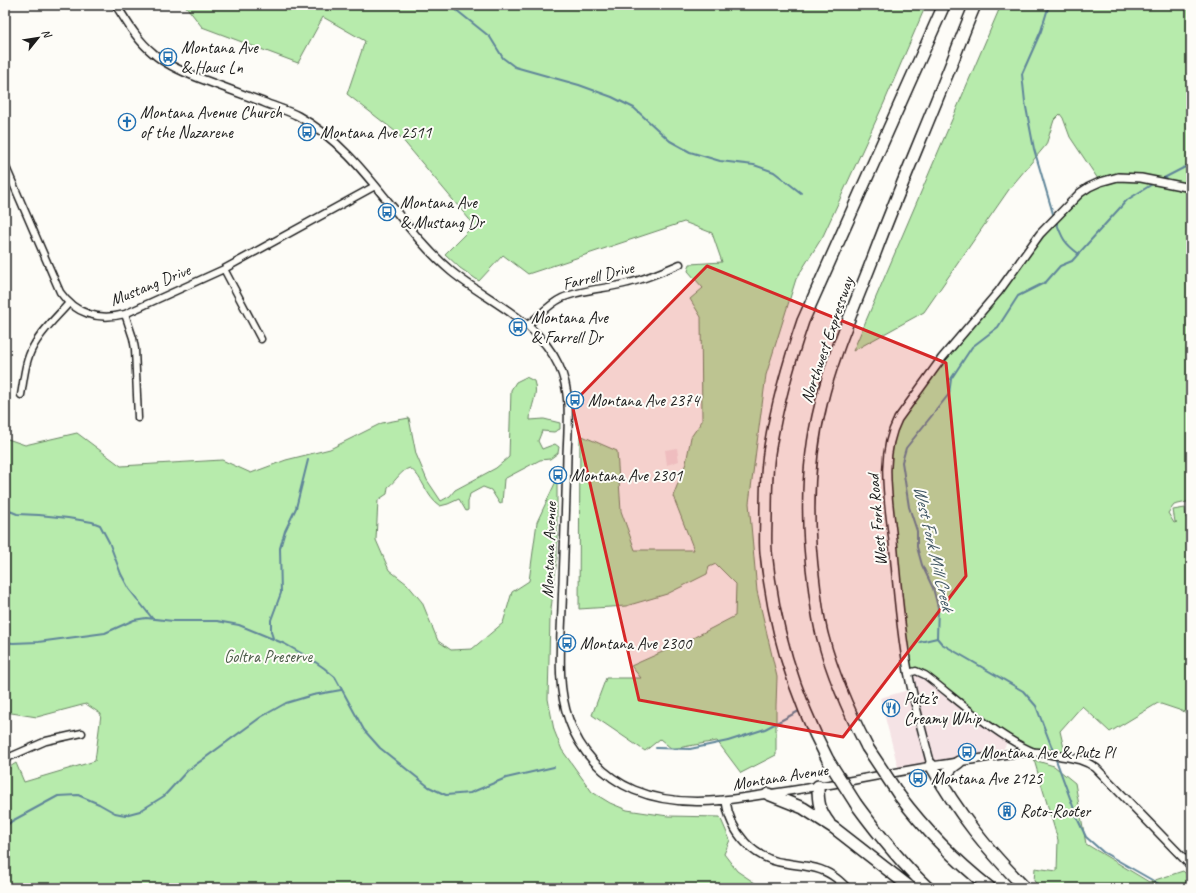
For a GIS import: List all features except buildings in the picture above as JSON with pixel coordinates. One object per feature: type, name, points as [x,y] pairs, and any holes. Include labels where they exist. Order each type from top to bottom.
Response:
[{"type":"highway","name":"Northwest Expressway","points":[[928,888],[892,851],[856,804],[828,760],[809,720],[789,669],[771,594],[766,551],[766,479],[774,420],[787,368],[803,321],[944,5]]},
{"type":"highway","name":"Northwest Expressway","points":[[975,5],[883,233],[832,367],[820,405],[813,449],[809,484],[809,524],[818,615],[823,638],[840,691],[850,714],[867,747],[899,795],[919,821],[966,868],[990,888]]},
{"type":"highway","points":[[942,786],[951,766],[959,762]]},
{"type":"highway","points":[[931,766],[962,816],[982,842],[1025,888]]},
{"type":"highway","points":[[818,786],[819,807],[834,828]]},
{"type":"highway","points":[[768,794],[803,808],[834,828],[911,888]]},
{"type":"street","name":"Montana Avenue","points":[[116,5],[138,38],[160,59],[180,71],[297,116],[328,137],[353,159],[426,246],[444,265],[462,280],[528,325],[540,336],[554,356],[567,389],[568,428],[561,652],[564,702],[570,725],[580,745],[604,772],[619,782],[654,798],[704,802],[726,801],[1000,755],[1034,752]]},
{"type":"street","name":"Mustang Drive","points":[[5,165],[60,292],[69,303],[84,313],[100,317],[112,317],[124,314],[224,269],[375,186]]},
{"type":"street","name":"West Fork Road","points":[[931,766],[908,673],[902,635],[889,497],[887,458],[891,437],[898,419],[942,358],[999,291],[1036,240],[1080,193],[1100,182],[1118,177],[1141,178],[1191,188]]},
{"type":"street","name":"Farrell Drive","points":[[528,325],[554,302],[562,298],[578,293],[647,278],[680,264]]},
{"type":"street","points":[[224,269],[261,339]]},
{"type":"street","points":[[21,396],[27,363],[33,347],[44,331],[69,303]]},
{"type":"street","points":[[124,314],[133,338],[135,349],[138,418]]},
{"type":"street","points":[[908,673],[916,671],[925,675],[997,731],[1023,747],[1034,752],[1084,760],[1096,768],[1191,866]]},
{"type":"street","points":[[5,760],[46,741],[82,733]]},
{"type":"street","points":[[726,801],[728,813],[737,831],[743,840],[758,854],[775,861],[812,867],[824,871],[833,875],[847,888]]},
{"type":"highlighted area","points":[[707,266],[946,363],[966,576],[843,737],[639,700],[572,404]]},
{"type":"shaded area","points":[[677,448],[679,461],[667,465],[665,450]]},
{"type":"shaded area","points":[[916,671],[1009,739],[1000,755],[899,771],[880,698],[912,689],[908,673]]},
{"type":"green space","points":[[185,5],[926,5],[884,103],[823,236],[796,279],[766,375],[749,503],[757,591],[777,677],[776,755],[741,773],[717,741],[672,749],[660,739],[645,751],[592,715],[606,678],[641,678],[631,666],[689,640],[735,616],[736,584],[716,564],[709,567],[707,574],[667,594],[626,606],[579,609],[580,435],[617,451],[621,511],[635,550],[694,550],[673,496],[686,463],[691,437],[702,421],[701,317],[690,299],[703,288],[688,271],[690,264],[722,262],[712,233],[684,222],[528,274],[503,255],[479,281],[460,268],[445,254],[474,225],[396,132],[347,94],[365,41],[323,17],[298,63],[202,27]]},
{"type":"green space","points":[[1001,5],[1191,5],[1191,501],[1174,505],[1168,513],[1174,523],[1177,522],[1175,522],[1173,510],[1185,508],[1186,518],[1191,516],[1191,714],[1158,703],[1110,732],[1082,706],[1060,731],[1066,757],[1023,747],[925,675],[908,673],[887,458],[898,419],[1032,246],[1080,193],[1100,182],[1070,137],[1060,114],[1054,120],[1046,145],[1010,188],[924,312],[853,351]]},
{"type":"green space","name":"Goltra Preserve","points":[[526,377],[534,381],[535,386],[535,396],[530,420],[544,419],[560,423],[560,429],[554,432],[542,431],[538,441],[542,449],[555,444],[559,447],[558,453],[550,459],[540,460],[504,479],[502,503],[500,504],[491,490],[483,487],[470,494],[468,510],[466,511],[459,499],[440,506],[431,497],[415,472],[410,468],[401,473],[388,487],[387,494],[378,500],[376,540],[389,570],[407,584],[422,602],[438,641],[451,650],[472,649],[503,623],[512,592],[529,581],[537,522],[557,479],[557,558],[550,618],[548,699],[554,730],[562,750],[592,792],[610,803],[627,810],[668,816],[720,817],[730,840],[724,854],[737,871],[758,885],[793,888],[5,888],[5,770],[16,763],[24,782],[95,761],[101,714],[86,704],[37,717],[5,712],[5,438],[25,445],[77,433],[121,466],[222,460],[251,473],[286,460],[330,449],[382,423],[409,418],[416,454],[427,480],[441,501],[450,496],[455,490],[496,468],[509,457],[511,390],[516,382]]},
{"type":"green space","points":[[1034,760],[1054,766],[1075,783],[1086,844],[1149,882],[1183,871],[1191,878],[1191,888],[1041,888],[1034,881],[1035,868],[1057,871],[1058,840]]},
{"type":"waterway","points":[[450,5],[490,37],[503,58],[515,67],[579,85],[612,97],[634,108],[670,141],[690,152],[720,161],[754,165],[774,172],[801,193]]},
{"type":"waterway","points":[[1049,5],[1041,31],[1022,74],[1025,102],[1034,149],[1054,217]]},
{"type":"waterway","name":"West Fork Mill Creek","points":[[1162,179],[1191,164]]},
{"type":"waterway","name":"West Fork Mill Creek","points":[[1054,753],[1036,706],[1023,691],[942,644],[937,638],[938,607],[933,588],[922,565],[917,547],[917,531],[909,507],[902,462],[906,448],[949,394],[951,379],[972,347],[998,327],[1018,296],[1046,282],[1060,266],[1072,261],[1127,200],[1154,183]]},
{"type":"waterway","points":[[1056,221],[1064,240],[1079,254]]},
{"type":"waterway","points":[[273,638],[271,632],[271,620],[281,593],[280,548],[285,531],[296,508],[308,460]]},
{"type":"waterway","points":[[5,509],[17,514],[68,518],[92,522],[100,525],[129,589],[152,618]]},
{"type":"waterway","points":[[5,642],[38,642],[105,633],[134,620],[146,618],[173,621],[217,621],[239,625],[285,644],[308,657],[335,677],[364,730],[380,748],[429,787],[446,795],[470,793],[506,778],[554,767]]},
{"type":"waterway","points":[[920,642],[937,638]]},
{"type":"waterway","points":[[5,827],[12,821],[58,796],[78,795],[115,813],[125,815],[140,811],[164,796],[187,771],[261,717],[286,703],[313,695],[341,690]]},
{"type":"waterway","points":[[656,748],[690,749],[728,741],[765,729],[799,711]]},
{"type":"waterway","name":"West Fork Mill Creek","points":[[1055,757],[1078,820],[1086,837],[1103,852],[1166,888]]},
{"type":"place","name":"Montana Ave & Haus Ln","points":[[168,57]]},
{"type":"place","name":"Montana Avenue Church of the Nazarene","points":[[127,122]]},
{"type":"place","name":"Montana Ave 2511","points":[[307,132]]},
{"type":"place","name":"Montana Ave & Mustang Dr","points":[[387,212]]},
{"type":"place","name":"Montana Ave & Farrell Dr","points":[[518,327]]},
{"type":"place","name":"Montana Ave 2374","points":[[575,400]]},
{"type":"place","name":"Montana Ave 2301","points":[[558,475]]},
{"type":"place","name":"Montana Ave 2300","points":[[567,643]]},
{"type":"place","name":"Putz’s Creamy Whip","points":[[891,708]]},
{"type":"place","name":"Montana Ave & Putz Pl","points":[[967,752]]},
{"type":"place","name":"Montana Ave 2125","points":[[918,778]]},
{"type":"place","name":"Roto-Rooter","points":[[1007,811]]}]
